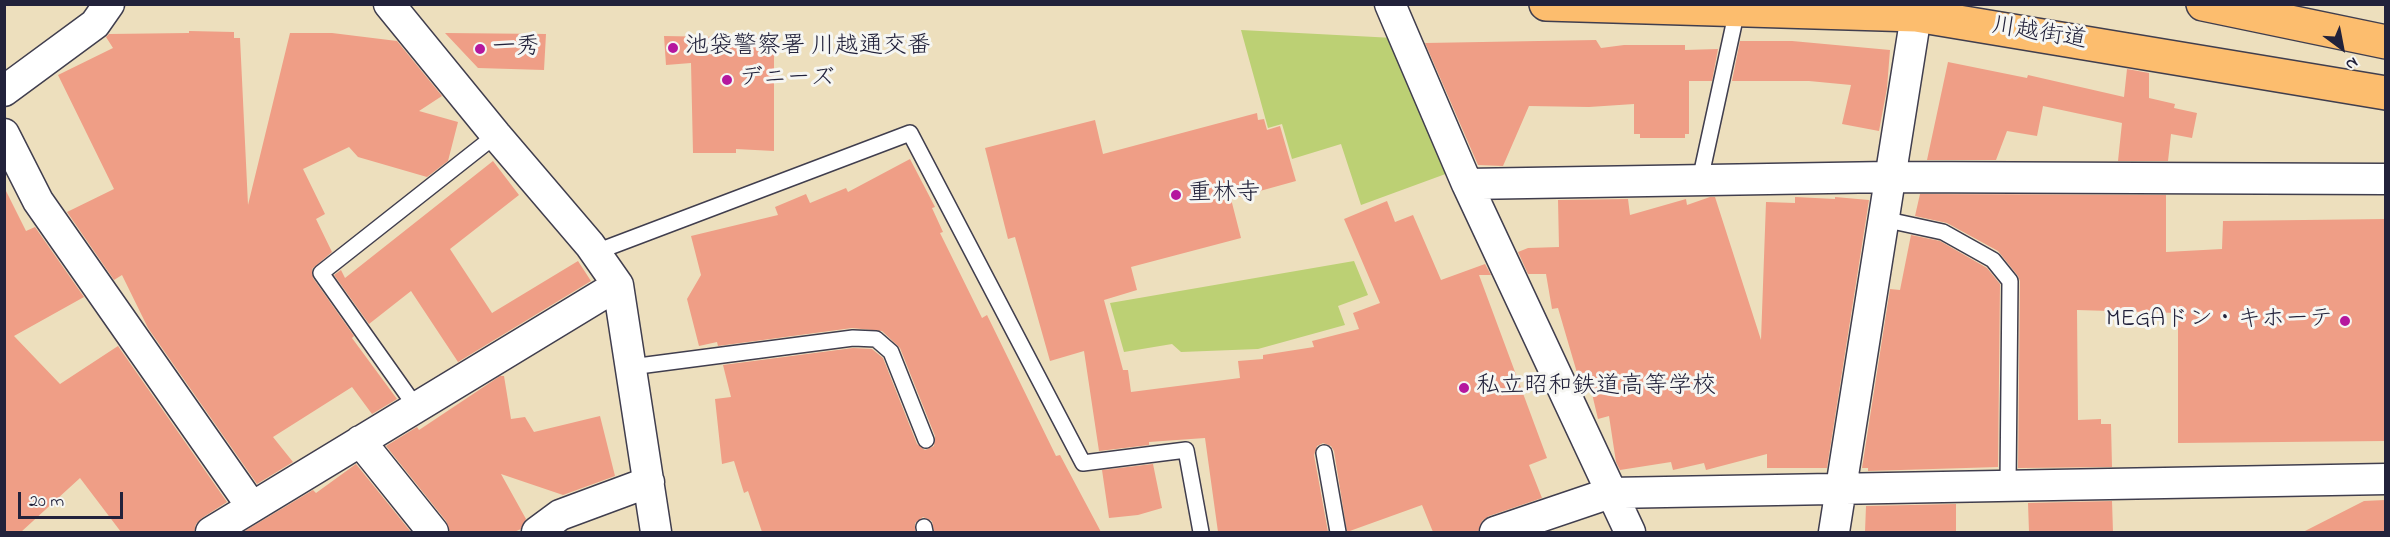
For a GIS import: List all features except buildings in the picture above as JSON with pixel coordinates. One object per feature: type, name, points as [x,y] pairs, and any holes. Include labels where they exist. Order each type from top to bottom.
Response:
[{"type":"highway","name":"川越街道","points":[[1546,4],[1916,15],[2385,93]]},
{"type":"highway","points":[[2203,4],[2385,42]]},
{"type":"street","points":[[4,91],[95,24],[109,4]]},
{"type":"street","points":[[389,4],[596,252],[618,285],[656,532]]},
{"type":"street","points":[[1390,4],[1467,184],[1630,532]]},
{"type":"street","points":[[1834,532],[1916,15]]},
{"type":"street","points":[[4,134],[38,201],[252,507]]},
{"type":"street","points":[[1467,184],[1889,177],[2385,179]]},
{"type":"street","points":[[211,532],[618,285]]},
{"type":"street","points":[[360,441],[433,532]]},
{"type":"street","points":[[1495,532],[1610,493],[2385,478]]},
{"type":"street","points":[[537,532],[560,514],[649,482]]},
{"type":"lane","points":[[1700,180],[1737,10]]},
{"type":"lane","points":[[596,252],[910,133],[1083,463],[1186,450],[1201,532]]},
{"type":"lane","points":[[416,407],[321,273],[496,135]]},
{"type":"lane","points":[[1883,219],[1943,232],[1992,260],[2010,281],[2008,485]]},
{"type":"lane","points":[[631,367],[853,338],[876,339],[891,352],[926,440]]},
{"type":"lane","points":[[1324,453],[1338,532]]},
{"type":"green space","points":[[1241,30],[1394,38],[1451,172],[1361,205],[1341,144],[1292,159],[1282,124],[1268,128]]},
{"type":"green space","points":[[1354,261],[1368,295],[1338,306],[1345,325],[1258,349],[1181,352],[1172,344],[1124,352],[1110,303]]},
{"type":"place","name":"池袋警察署 川越通交番","points":[[673,48]]},
{"type":"place","name":"一秀","points":[[480,49]]},
{"type":"place","name":"デニーズ","points":[[727,80]]},
{"type":"place","name":"重林寺","points":[[1176,195]]},
{"type":"place","name":"MEGAドン・キホーテ","points":[[2345,321]]},
{"type":"place","name":"私立昭和鉄道高等学校","points":[[1464,388]]}]
